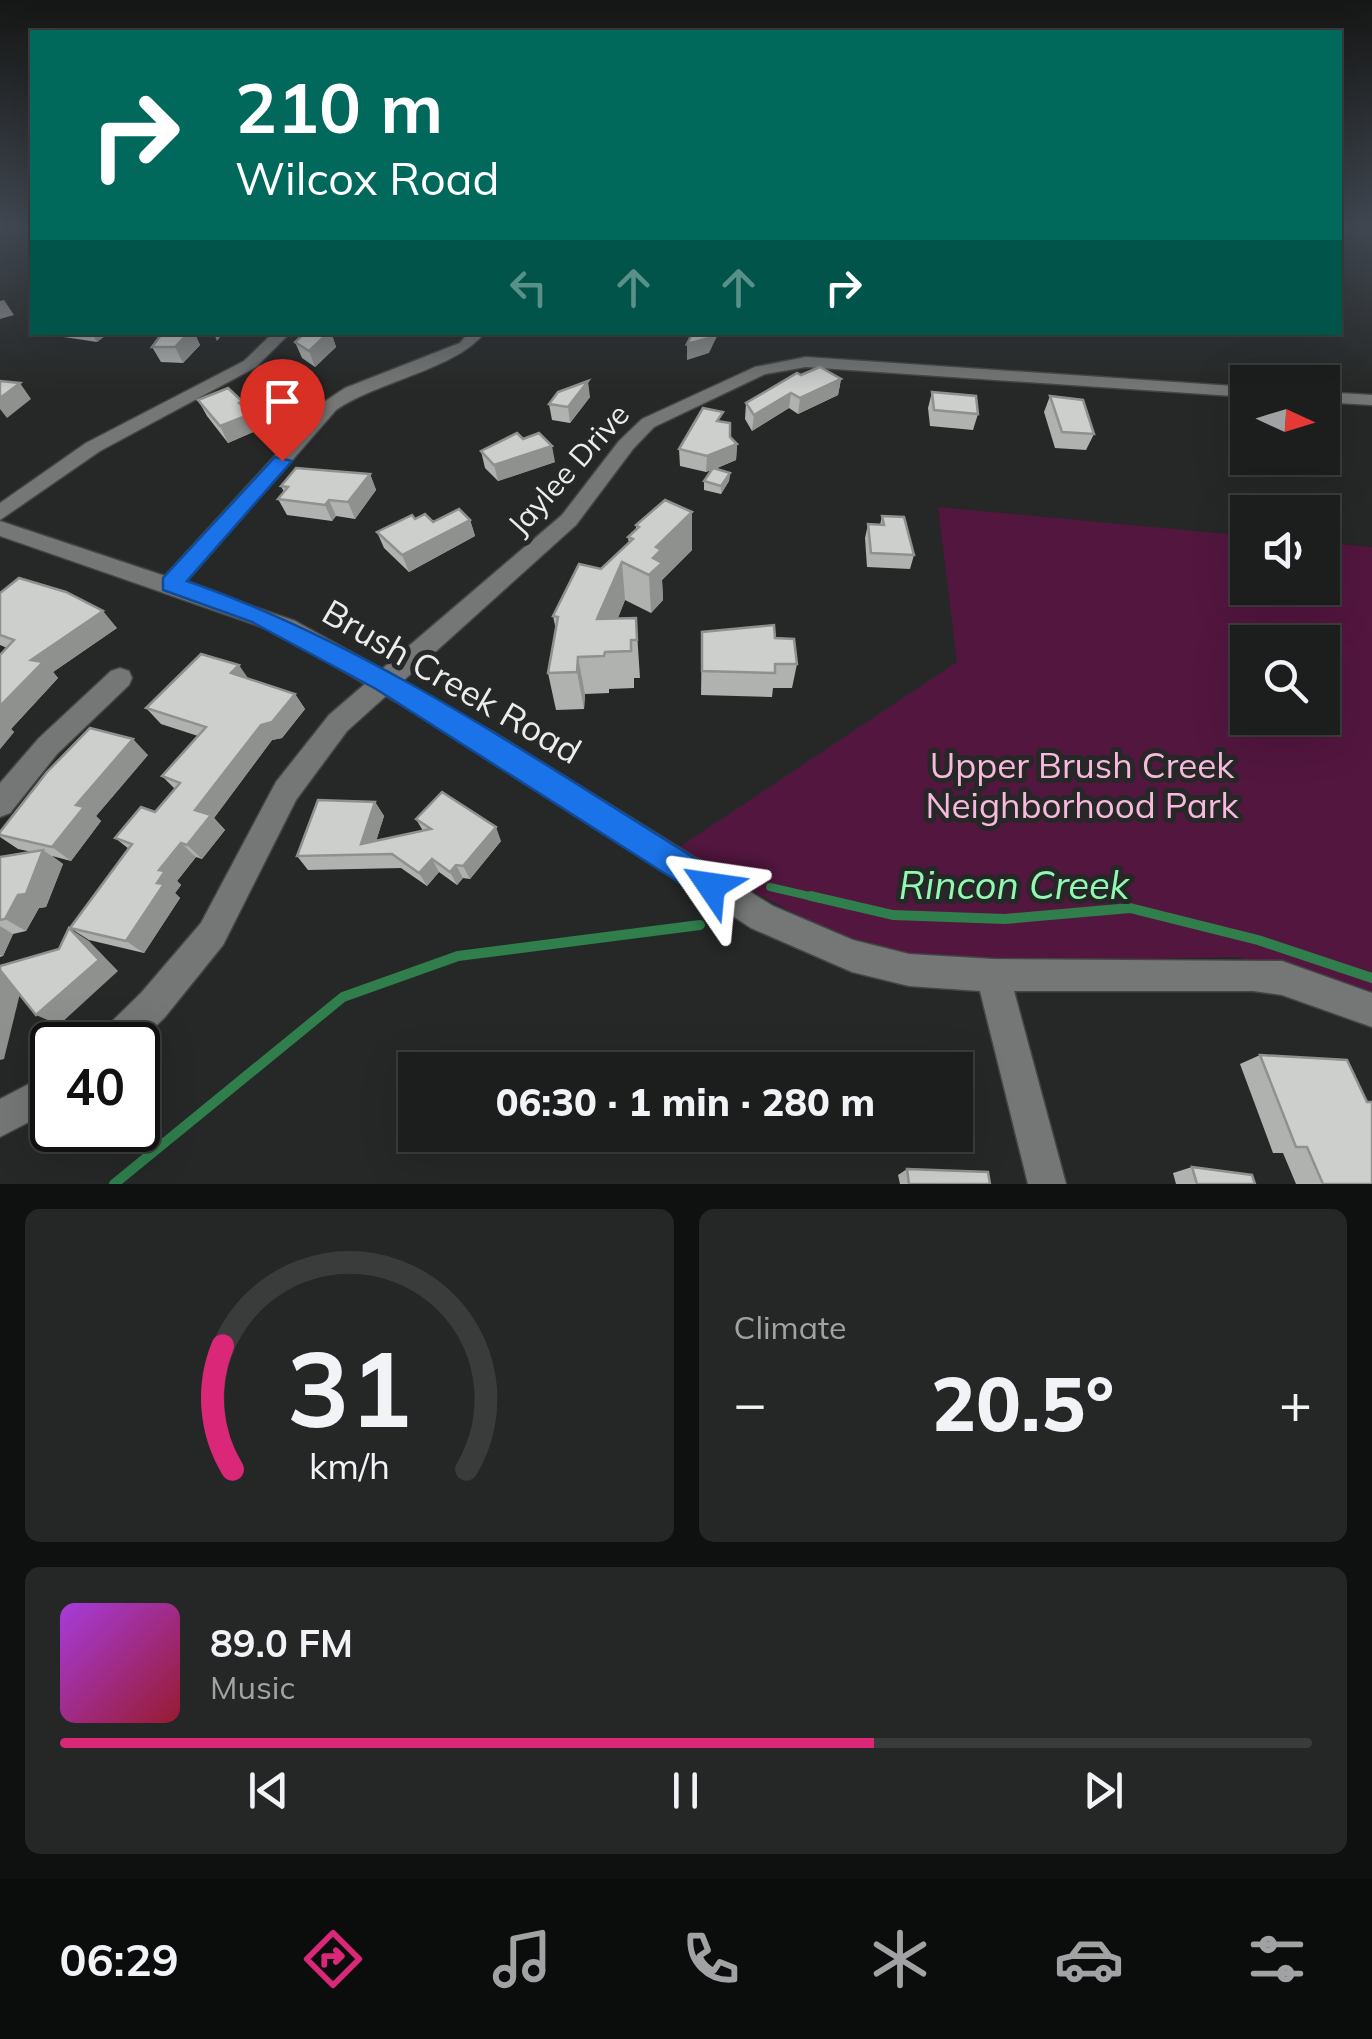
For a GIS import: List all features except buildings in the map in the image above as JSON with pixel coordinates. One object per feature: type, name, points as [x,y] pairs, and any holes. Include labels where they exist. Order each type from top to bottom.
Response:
[{"type":"street","points":[[0,513],[108,438],[250,364],[281,335]]},
{"type":"street","points":[[171,584],[330,406],[351,392],[466,346],[475,335]]},
{"type":"street","name":"Jaylee Drive","points":[[136,1022],[212,934],[302,767],[338,723],[569,520],[640,429],[661,414],[770,367],[806,362],[1230,391]]},
{"type":"street","points":[[1340,398],[1372,400]]},
{"type":"street","name":"Brush Creek Road","points":[[0,528],[274,622],[385,682],[796,935],[852,956],[910,970],[993,976],[1254,975],[1298,983],[1372,1010]]},
{"type":"street","points":[[0,804],[48,746],[120,678]]},
{"type":"street","points":[[993,976],[1048,1184]]},
{"type":"street","points":[[0,1120],[30,1103]]},
{"type":"green space","name":"Upper Brush Creek Neighborhood Park","points":[[938,507],[1230,534],[1230,605],[1340,605],[1340,544],[1372,547],[1372,1001],[1239,957],[921,964],[858,947],[675,850],[957,662]]},
{"type":"waterway","name":"Rincon Creek","points":[[770,887],[822,899]]},
{"type":"waterway","name":"Rincon Creek","points":[[811,896],[893,915],[1005,919],[1130,908],[1258,940],[1372,978]]},
{"type":"waterway","name":"Rincon Creek","points":[[114,1184],[343,997],[458,956],[700,925]]},
{"type":"route","points":[[282,461],[171,584],[287,628],[385,682],[582,801],[711,886]]}]
